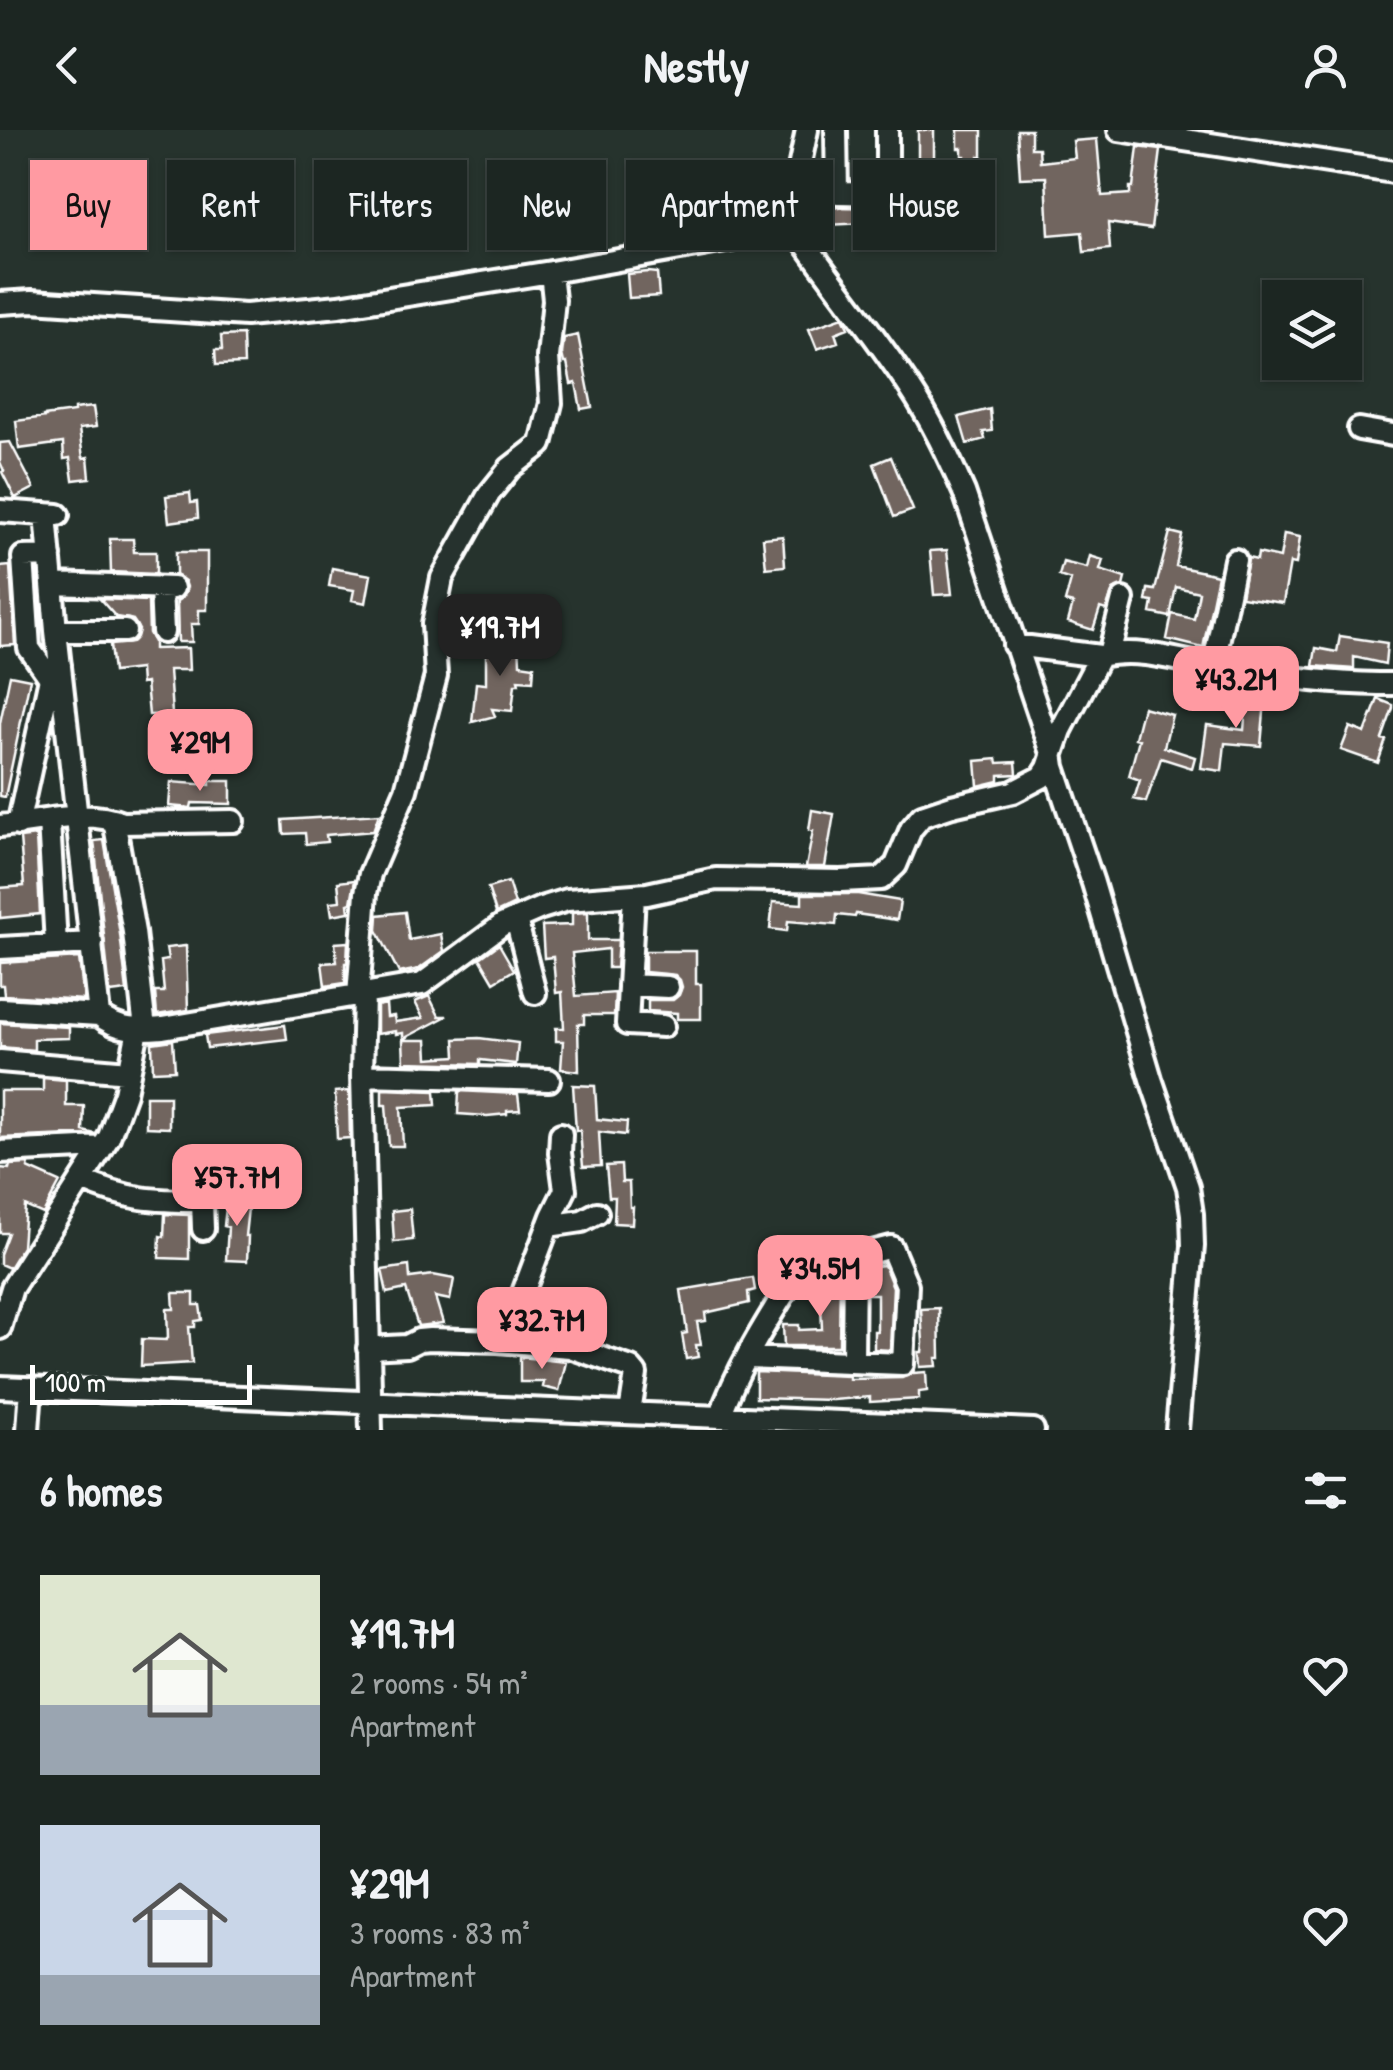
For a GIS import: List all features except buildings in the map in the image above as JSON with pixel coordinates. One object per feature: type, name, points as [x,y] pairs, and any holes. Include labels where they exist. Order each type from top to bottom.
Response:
[{"type":"street","points":[[801,160],[807,130]]},
{"type":"street","points":[[836,130],[837,193],[887,194],[887,130]]},
{"type":"street","points":[[1118,130],[1393,172]]},
{"type":"street","points":[[0,304],[32,302],[246,314],[339,306],[675,250]]},
{"type":"street","points":[[809,250],[910,388],[964,492],[1052,753],[1150,1079],[1188,1186],[1194,1246],[1177,1430]]},
{"type":"street","points":[[371,1430],[361,995],[366,893],[370,874],[406,790],[436,676],[433,624],[442,578],[489,494],[510,468],[541,444],[551,403],[548,357],[554,300],[552,272]]},
{"type":"street","points":[[1359,429],[1393,435]]},
{"type":"street","points":[[0,511],[52,515],[55,671],[100,1015]]},
{"type":"street","points":[[50,556],[23,557],[30,648],[55,671]]},
{"type":"street","points":[[1213,667],[1236,560]]},
{"type":"street","points":[[52,584],[167,588],[163,632]]},
{"type":"street","points":[[0,1009],[100,1015],[111,1025],[142,1030],[422,984],[490,932],[567,900],[634,895],[716,879],[881,879],[896,865],[911,829],[922,816],[1013,792],[1042,777],[1061,730],[1105,655],[1124,599]]},
{"type":"street","points":[[56,631],[125,630]]},
{"type":"street","points":[[1014,645],[1144,655],[1348,684],[1393,684]]},
{"type":"street","points":[[55,671],[9,825],[77,817],[122,823],[233,821]]},
{"type":"street","points":[[0,1328],[12,1288],[109,1137],[142,1030],[134,932],[114,820]]},
{"type":"street","points":[[49,821],[56,945]]},
{"type":"street","points":[[634,895],[627,1024],[663,1026]]},
{"type":"street","points":[[516,918],[535,993]]},
{"type":"street","points":[[0,948],[92,943]]},
{"type":"street","points":[[629,985],[668,987]]},
{"type":"street","points":[[0,1061],[129,1072]]},
{"type":"street","points":[[362,1075],[549,1080]]},
{"type":"street","points":[[498,1341],[513,1319],[565,1190],[560,1134]]},
{"type":"street","points":[[0,1152],[102,1146]]},
{"type":"street","points":[[82,1180],[138,1199],[204,1191],[202,1229]]},
{"type":"street","points":[[548,1226],[597,1213]]},
{"type":"street","points":[[720,1417],[746,1358],[798,1271],[891,1247],[907,1285],[903,1364],[746,1358]]},
{"type":"street","points":[[853,1362],[854,1256]]},
{"type":"street","points":[[368,1348],[407,1346],[430,1339],[570,1347],[631,1368],[636,1374],[630,1414]]},
{"type":"street","points":[[0,1387],[720,1417],[823,1426],[1034,1430]]},
{"type":"street","points":[[28,1430],[31,1388]]}]
